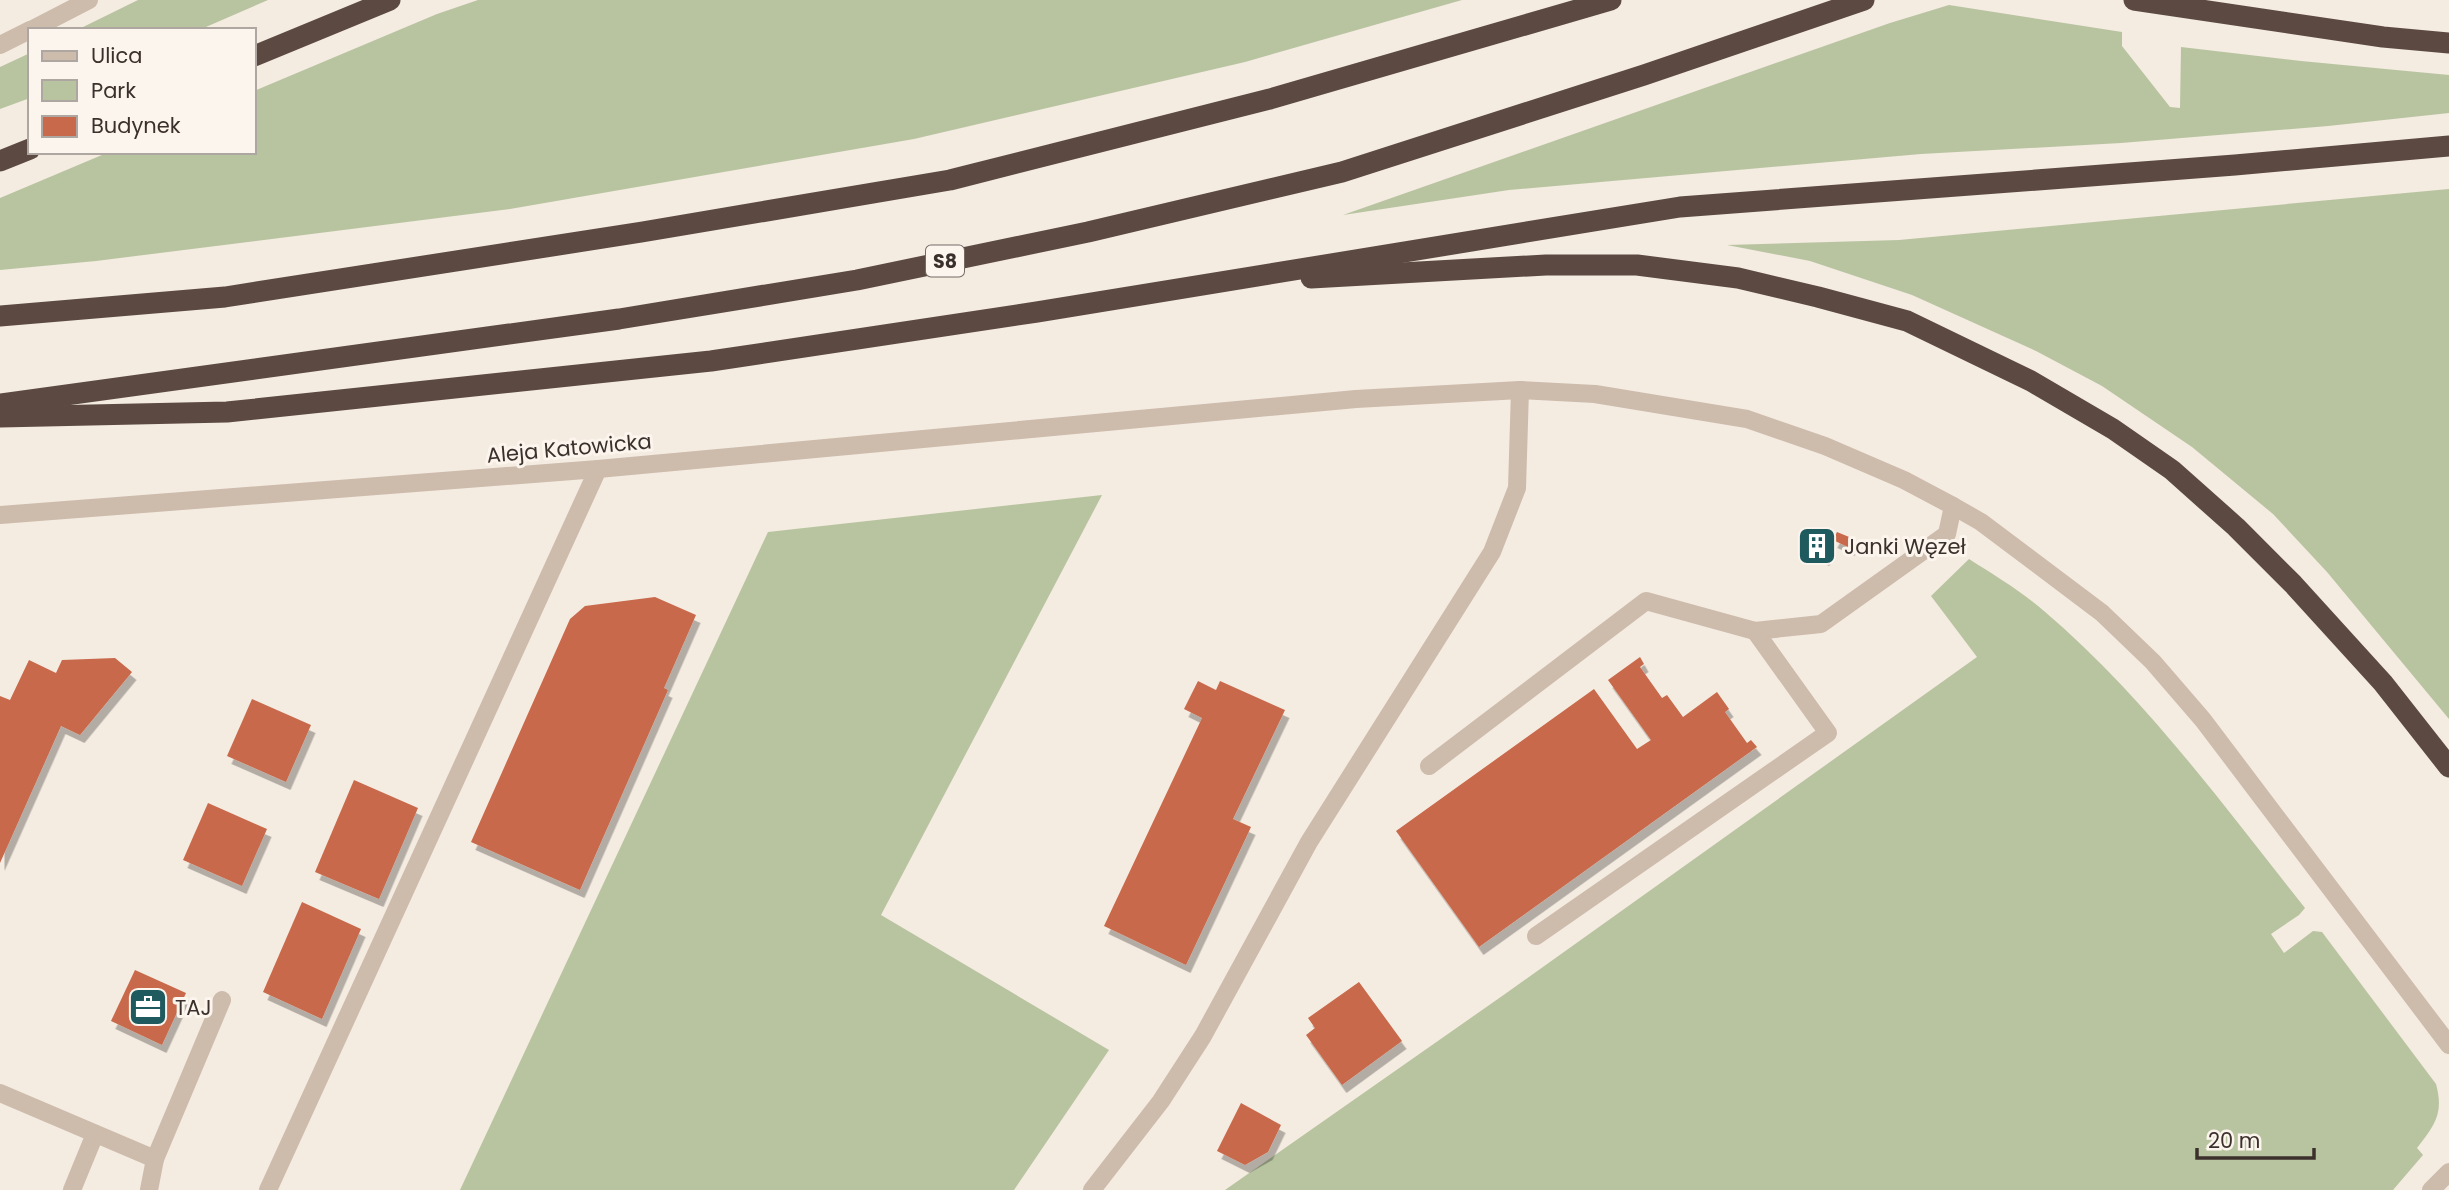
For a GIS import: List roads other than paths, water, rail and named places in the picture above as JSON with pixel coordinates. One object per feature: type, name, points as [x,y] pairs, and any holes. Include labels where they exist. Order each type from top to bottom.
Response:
[{"type":"highway","points":[[256,55],[390,0]]},
{"type":"highway","points":[[0,316],[225,297],[642,232],[950,180],[1270,99],[1611,0]]},
{"type":"highway","name":"S8","points":[[0,404],[619,319],[857,280],[1088,232],[1342,172],[1644,75],[1864,0]]},
{"type":"highway","points":[[2134,0],[2383,37],[2449,43]]},
{"type":"highway","points":[[0,417],[227,412],[671,366],[969,322],[1680,207],[2449,146]]},
{"type":"highway","points":[[0,161],[28,150]]},
{"type":"highway","points":[[1184,287],[1437,270],[1546,265],[1637,265],[1738,278],[1907,321],[2031,381],[2113,429],[2172,470],[2236,527],[2293,584],[2383,683],[2449,768]]},
{"type":"street","points":[[34,28],[89,0]]},
{"type":"street","points":[[0,45],[28,31]]},
{"type":"street","points":[[1092,1190],[1161,1101],[1203,1036],[1309,842],[1492,552],[1517,488],[1520,390]]},
{"type":"street","name":"Aleja Katowicka","points":[[0,514],[598,469],[1356,399],[1520,390],[1595,394],[1748,419],[1825,446],[1904,480],[1953,506],[1981,522],[2102,614],[2153,662],[2203,720],[2449,1045]]},
{"type":"street","points":[[268,1190],[598,469]]},
{"type":"street","points":[[1429,766],[1646,601],[1755,631],[1821,624],[1947,534],[1953,506]]},
{"type":"street","points":[[1536,936],[1829,733],[1755,631]]},
{"type":"street","points":[[149,1190],[155,1159],[222,1000]]},
{"type":"street","points":[[0,1093],[155,1159]]},
{"type":"street","points":[[72,1190],[94,1134]]},
{"type":"street","points":[[2431,1190],[2449,1172]]},
{"type":"place","name":"Janki Węzeł","points":[[1817,546]]},
{"type":"place","name":"TAJ","points":[[148,1007]]}]
